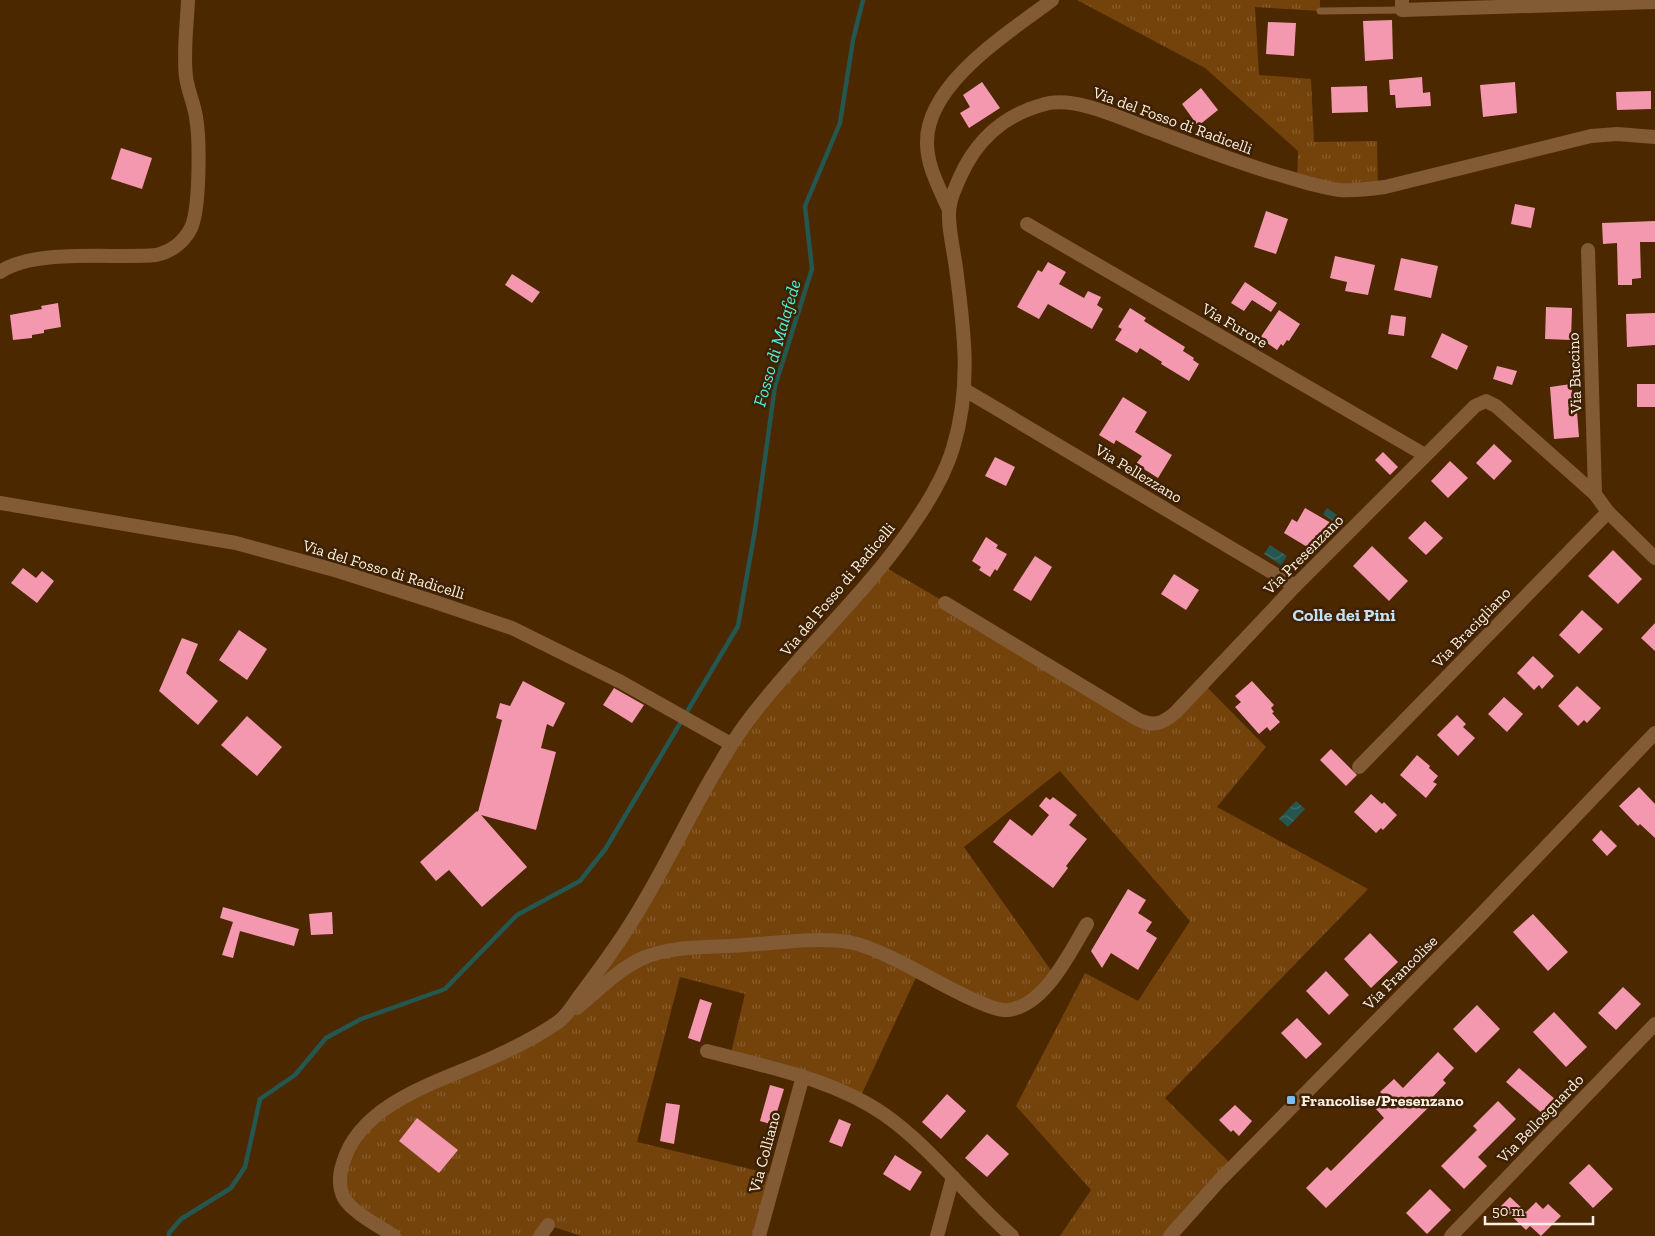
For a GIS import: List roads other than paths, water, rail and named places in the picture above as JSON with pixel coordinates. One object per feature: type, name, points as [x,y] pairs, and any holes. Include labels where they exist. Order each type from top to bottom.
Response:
[{"type":"street","points":[[0,272],[11,265],[33,260],[156,255],[173,248],[186,236],[194,216],[198,143],[196,117],[185,67],[188,0]]},
{"type":"street","points":[[948,208],[934,176],[927,152],[928,130],[934,114],[953,82],[965,67],[1052,0]]},
{"type":"street","points":[[1402,5],[1655,2]]},
{"type":"street","name":"Via del Fosso di Radicelli","points":[[394,1236],[353,1209],[346,1202],[340,1184],[341,1169],[352,1142],[363,1129],[397,1100],[413,1091],[499,1055],[562,1019],[632,921],[731,744],[770,693],[883,566],[922,511],[938,483],[951,455],[960,423],[965,390],[965,338],[948,208],[968,162],[986,135],[1008,120],[1042,105],[1052,103],[1073,104],[1106,113],[1255,168],[1315,186],[1339,190],[1385,187],[1591,136],[1617,134],[1655,137]]},
{"type":"street","name":"Via Furore","points":[[1027,224],[1426,455]]},
{"type":"street","name":"Via Buccino","points":[[1588,250],[1595,494]]},
{"type":"street","name":"Via Pellezzano","points":[[965,390],[1295,586]]},
{"type":"street","name":"Via Presenzano","points":[[946,603],[1138,719],[1154,724],[1162,723],[1175,713],[1295,586],[1482,401],[1490,402],[1595,494],[1608,512],[1655,558]]},
{"type":"street","name":"Via del Fosso di Radicelli","points":[[0,503],[236,544],[338,571],[512,628],[621,682],[731,744]]},
{"type":"street","name":"Via Bracigliano","points":[[1359,767],[1608,512]]},
{"type":"street","name":"Via Francolise","points":[[1170,1236],[1218,1182],[1475,921],[1655,733]]},
{"type":"street","points":[[562,1019],[624,971],[652,955],[679,950],[816,940],[837,941],[866,946],[990,1008],[1008,1010],[1026,1004],[1050,984],[1087,924]]},
{"type":"street","name":"Via Bellosguardo","points":[[1451,1236],[1655,1024]]},
{"type":"street","points":[[707,1050],[803,1076],[853,1097],[884,1115],[908,1134],[1012,1236]]},
{"type":"street","name":"Via Colliano","points":[[759,1236],[803,1076]]},
{"type":"street","points":[[937,1236],[953,1177]]},
{"type":"lane","points":[[1320,11],[1402,5]]},
{"type":"water","points":[[1327,508],[1346,521],[1342,527],[1323,514]]},
{"type":"water","points":[[1270,545],[1287,556],[1281,565],[1264,554]]},
{"type":"water","points":[[1296,801],[1305,809],[1288,827],[1279,819]]},
{"type":"waterway","name":"Fosso di Malafede","points":[[169,1236],[169,1233],[181,1219],[231,1188],[245,1167],[260,1099],[295,1075],[326,1038],[361,1019],[445,989],[517,915],[580,881],[606,848],[738,626],[755,530],[775,386],[812,269],[805,206],[840,123],[853,40],[863,0]]},
{"type":"place","name":"Francolise/Presenzano","points":[[1291,1100]]},
{"type":"district","name":"Colle dei Pini","points":[[1344,615]]}]
